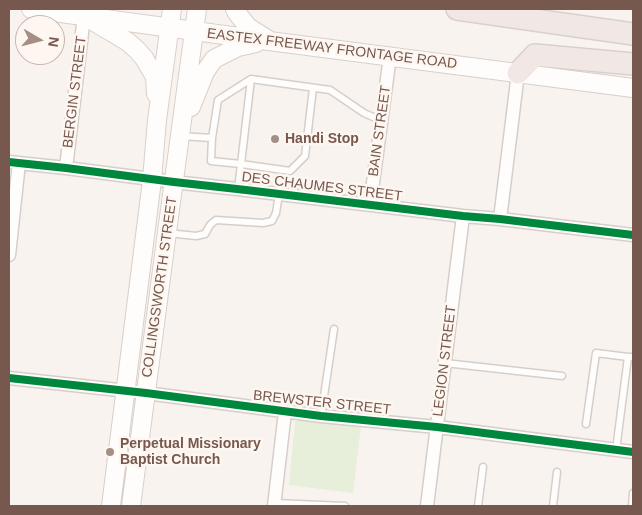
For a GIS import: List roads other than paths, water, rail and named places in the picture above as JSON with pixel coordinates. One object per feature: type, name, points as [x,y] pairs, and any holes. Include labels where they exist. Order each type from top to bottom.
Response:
[{"type":"highway","points":[[457,9],[633,34]]},
{"type":"highway","points":[[518,73],[535,55],[633,64]]},
{"type":"main road","name":"EASTEX FREEWAY FRONTAGE ROAD","points":[[31,9],[91,12],[169,28],[633,88]]},
{"type":"main road","name":"COLLINGSWORTH STREET","points":[[111,506],[172,9]]},
{"type":"main road","name":"COLLINGSWORTH STREET","points":[[131,506],[197,9]]},
{"type":"main road","points":[[236,9],[248,27],[269,41]]},
{"type":"main road","points":[[91,12],[128,42],[144,58],[155,77],[158,120]]},
{"type":"main road","points":[[180,136],[204,72],[214,59],[238,46],[269,41]]},
{"type":"street","name":"BERGIN STREET","points":[[66,168],[91,12]]},
{"type":"street","name":"BAIN STREET","points":[[370,205],[390,56]]},
{"type":"street","points":[[500,219],[518,73]]},
{"type":"street","name":"DES CHAUMES STREET","points":[[14,163],[633,235]]},
{"type":"street","points":[[9,255],[14,163]]},
{"type":"street","name":"LEGION STREET","points":[[427,506],[462,216]]},
{"type":"street","name":"BREWSTER STREET","points":[[9,378],[285,412],[437,427],[633,452]]},
{"type":"street","points":[[274,504],[285,412]]},
{"type":"lane","points":[[313,88],[305,156],[290,171],[211,161],[212,138],[218,100],[252,79],[330,90],[364,113],[382,118]]},
{"type":"lane","points":[[238,189],[252,79]]},
{"type":"lane","points":[[180,136],[212,138]]},
{"type":"lane","points":[[166,232],[196,236],[205,234],[210,225],[216,220],[262,223],[272,221],[276,213],[279,194]]},
{"type":"lane","points":[[321,416],[334,329]]},
{"type":"lane","points":[[586,424],[596,353],[631,357],[616,450]]},
{"type":"lane","points":[[445,363],[562,376]]},
{"type":"lane","points":[[478,506],[483,467]]},
{"type":"lane","points":[[552,506],[557,472]]},
{"type":"lane","points":[[632,506],[633,493]]},
{"type":"lane","points":[[274,504],[345,506]]},
{"type":"place","name":"Handi Stop","points":[[275,139]]},
{"type":"place","name":"Perpetual Missionary Baptist Church","points":[[110,452]]}]
